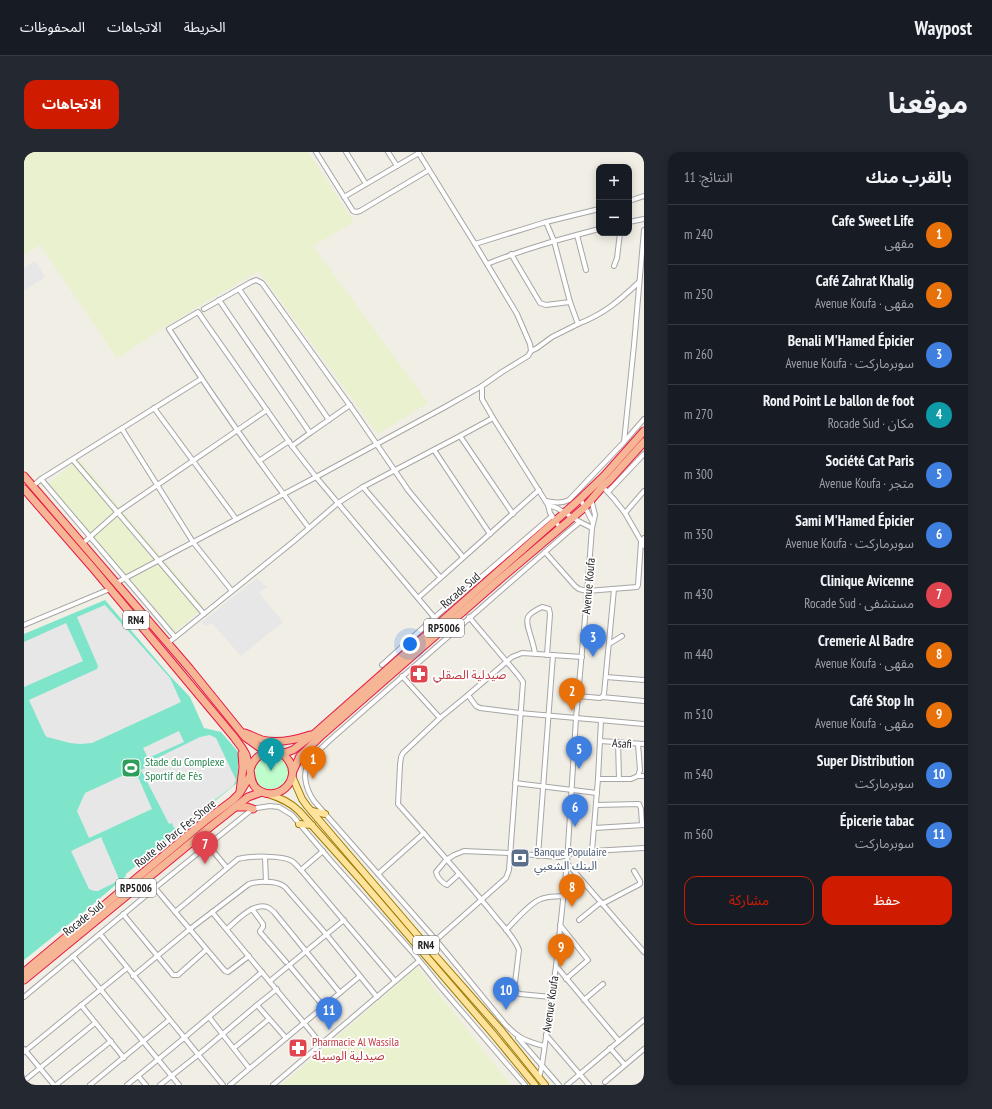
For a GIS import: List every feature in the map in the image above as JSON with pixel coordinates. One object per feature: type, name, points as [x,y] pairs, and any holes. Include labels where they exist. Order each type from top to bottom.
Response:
[{"type":"highway","name":"Rocade Sud","points":[[292,773],[300,756],[312,744],[499,580],[585,507],[603,486],[618,460],[644,431]]},
{"type":"highway","name":"Rocade Sud","points":[[281,754],[293,750],[314,734],[437,620],[553,518],[564,513],[586,493],[603,486],[609,481],[644,442]]},
{"type":"highway","name":"RN4","points":[[24,476],[168,643],[245,737],[266,752],[271,751],[281,754],[288,759],[292,773]]},
{"type":"highway","name":"RN4","points":[[24,489],[240,745],[246,757],[252,783],[256,788],[265,793]]},
{"type":"highway","points":[[240,730],[260,739],[270,741],[286,741],[314,734]]},
{"type":"highway","points":[[239,794],[243,761],[240,745]]},
{"type":"highway","points":[[250,773],[251,765],[257,756],[266,752]]},
{"type":"highway","name":"Route du Parc Fes-Shore","points":[[90,917],[239,794],[250,773]]},
{"type":"highway","points":[[265,793],[275,794],[281,792],[290,782],[292,773]]},
{"type":"highway","name":"Rocade Sud","points":[[24,980],[248,797],[265,793]]},
{"type":"highway","points":[[236,807],[247,807],[254,809]]},
{"type":"highway","name":"Rocade Sud","points":[[24,972],[90,917]]},
{"type":"main road","name":"RN4","points":[[292,773],[302,799],[420,938],[500,1029],[545,1085]]},
{"type":"main road","name":"RN4","points":[[265,793],[287,801],[312,825],[494,1034],[535,1085]]},
{"type":"main road","points":[[312,811],[325,814]]},
{"type":"main road","points":[[299,824],[312,825]]},
{"type":"street","points":[[316,152],[353,211],[356,212],[429,170]]},
{"type":"street","points":[[346,152],[366,184]]},
{"type":"street","points":[[388,152],[397,166]]},
{"type":"street","points":[[344,196],[418,153],[517,314],[530,344],[531,351]]},
{"type":"street","points":[[632,200],[644,196]]},
{"type":"street","points":[[475,244],[546,222],[596,210]]},
{"type":"street","points":[[632,222],[644,220]]},
{"type":"street","points":[[546,222],[554,241],[570,302],[578,324]]},
{"type":"street","points":[[487,264],[511,254],[596,230]]},
{"type":"street","points":[[624,442],[644,230]]},
{"type":"street","points":[[577,235],[586,270]]},
{"type":"street","points":[[614,266],[617,258],[620,236]]},
{"type":"street","points":[[511,254],[540,303],[546,305],[570,302]]},
{"type":"street","points":[[204,308],[253,281],[262,283],[350,405],[408,490],[464,557]]},
{"type":"street","points":[[116,583],[316,477],[482,386],[528,356],[531,351],[552,337],[600,315],[622,299],[640,281]]},
{"type":"street","points":[[239,289],[329,420]]},
{"type":"street","points":[[219,300],[310,433]]},
{"type":"street","points":[[309,528],[237,431],[201,379],[169,328],[198,312],[292,446],[316,477],[437,620],[382,665]]},
{"type":"street","points":[[33,486],[41,479],[74,460],[201,379]]},
{"type":"street","points":[[482,386],[482,399],[547,503],[553,518],[560,528]]},
{"type":"street","points":[[292,446],[350,405]]},
{"type":"street","points":[[154,408],[236,519]]},
{"type":"street","points":[[82,544],[118,512],[267,410]]},
{"type":"street","points":[[168,643],[294,541],[338,503],[394,470],[493,418]]},
{"type":"street","points":[[547,503],[562,503],[569,500],[644,419]]},
{"type":"street","points":[[122,429],[193,542],[232,591]]},
{"type":"street","points":[[460,436],[513,514]]},
{"type":"street","points":[[259,461],[289,441]]},
{"type":"street","points":[[434,450],[490,534]]},
{"type":"street","points":[[614,452],[618,460]]},
{"type":"street","points":[[545,552],[576,586],[582,590],[587,591],[638,586],[643,542],[625,513],[603,486],[644,454]]},
{"type":"street","points":[[74,460],[204,614]]},
{"type":"street","points":[[41,479],[175,637]]},
{"type":"street","points":[[363,487],[440,577]]},
{"type":"street","points":[[418,598],[539,490]]},
{"type":"street","points":[[625,513],[644,491]]},
{"type":"street","points":[[586,493],[592,500]]},
{"type":"street","points":[[580,499],[585,507],[592,526]]},
{"type":"street","name":"Avenue Koufa","points":[[539,1078],[556,966],[568,855],[576,718],[592,526],[595,515],[592,500]]},
{"type":"street","points":[[547,503],[572,518],[592,526]]},
{"type":"street","points":[[559,1085],[515,1035],[436,940],[325,814],[310,795],[305,778],[305,771],[308,761],[336,734],[580,522]]},
{"type":"street","points":[[602,697],[604,694],[606,677],[614,589]]},
{"type":"street","points":[[24,625],[110,590]]},
{"type":"street","points":[[535,654],[527,620],[529,615],[542,607],[549,609],[550,614],[547,655]]},
{"type":"street","points":[[436,940],[506,878],[509,870],[509,853],[523,682],[470,617]]},
{"type":"street","points":[[609,644],[622,636]]},
{"type":"street","points":[[551,997],[520,994],[514,991],[518,950],[517,946],[482,900],[398,804],[401,757],[406,750],[440,718],[517,655],[522,653],[582,657]]},
{"type":"street","points":[[538,856],[542,786],[553,656]]},
{"type":"street","points":[[402,676],[440,718]]},
{"type":"street","points":[[606,677],[644,680]]},
{"type":"street","points":[[468,695],[476,706],[480,708],[644,724]]},
{"type":"street","points":[[578,696],[644,701]]},
{"type":"street","points":[[592,851],[601,720]]},
{"type":"street","points":[[330,728],[336,734]]},
{"type":"street","name":"Asafi","points":[[600,741],[644,744]]},
{"type":"street","points":[[618,742],[619,779]]},
{"type":"street","points":[[312,744],[319,750]]},
{"type":"street","points":[[638,744],[640,770],[638,776]]},
{"type":"street","points":[[598,779],[631,779],[638,776],[644,776]]},
{"type":"street","points":[[515,783],[596,792]]},
{"type":"street","points":[[594,828],[643,825],[641,809],[638,804],[596,804]]},
{"type":"street","points":[[24,997],[123,914],[254,809],[264,806],[279,807],[292,815],[419,960],[525,1085]]},
{"type":"street","points":[[378,874],[424,833]]},
{"type":"street","points":[[208,845],[227,868]]},
{"type":"street","points":[[459,874],[448,884],[445,884],[436,872],[446,860],[464,851],[559,857],[576,852],[643,848],[644,853]]},
{"type":"street","points":[[301,870],[323,852]]},
{"type":"street","points":[[265,857],[266,882]]},
{"type":"street","points":[[175,912],[234,862],[243,858],[265,857],[278,857],[290,860],[301,870],[395,981]]},
{"type":"street","points":[[567,863],[644,952]]},
{"type":"street","points":[[579,920],[602,903],[640,884],[634,871]]},
{"type":"street","points":[[133,976],[190,929],[249,884],[266,882],[280,884],[285,887],[326,934],[377,997]]},
{"type":"street","points":[[155,888],[226,972],[249,956]]},
{"type":"street","points":[[506,930],[540,899],[563,896]]},
{"type":"street","points":[[227,929],[252,909],[259,906],[268,907],[340,993]]},
{"type":"street","points":[[252,909],[263,924],[260,932],[324,1006]]},
{"type":"street","points":[[212,912],[321,1044]]},
{"type":"street","points":[[123,914],[173,975],[176,976],[206,950]]},
{"type":"street","points":[[270,981],[287,964],[306,951],[344,920]]},
{"type":"street","points":[[560,925],[588,960],[566,979]]},
{"type":"street","points":[[100,934],[223,1085]]},
{"type":"street","points":[[73,956],[180,1085]]},
{"type":"street","points":[[273,1085],[419,960]]},
{"type":"street","points":[[556,966],[619,1041]]},
{"type":"street","points":[[111,1041],[55,1085],[25,1051],[127,968]]},
{"type":"street","points":[[127,1085],[262,972]]},
{"type":"street","points":[[230,1085],[360,976]]},
{"type":"street","points":[[584,1000],[603,984]]},
{"type":"street","points":[[160,1085],[276,989]]},
{"type":"street","points":[[81,1005],[124,1058]]},
{"type":"street","points":[[257,1005],[286,1038]]},
{"type":"street","points":[[209,1017],[249,1068]]},
{"type":"street","points":[[234,1048],[269,1019]]},
{"type":"street","points":[[90,1085],[169,1020]]},
{"type":"street","points":[[567,1085],[644,1020]]},
{"type":"street","points":[[24,1081],[95,1023]]},
{"type":"street","points":[[515,1035],[531,1043],[544,1046]]},
{"type":"street","points":[[546,1035],[589,1085]]},
{"type":"street","points":[[610,1048],[625,1065]]},
{"type":"street","points":[[605,1082],[644,1049]]},
{"type":"street","points":[[138,1076],[146,1085]]},
{"type":"green space","points":[[24,152],[308,152],[354,222],[313,246],[428,403],[378,434],[259,271],[195,308],[117,358],[40,245],[24,255]]},
{"type":"green space","points":[[79,459],[204,607],[175,632],[48,484]]},
{"type":"green space","name":"Stade du Complexe Sportif de Fès","points":[[105,600],[190,697],[204,728],[221,732],[239,753],[237,783],[126,874],[126,876],[85,911],[24,960],[24,634]]},
{"type":"green space","points":[[275,754],[285,760],[288,766],[289,777],[283,786],[278,789],[266,790],[260,788],[255,781],[253,768],[263,755]]},
{"type":"green space","points":[[417,967],[511,1085],[282,1085]]},
{"type":"shaded area","points":[[35,261],[45,277],[24,291],[24,268]]},
{"type":"shaded area","points":[[257,578],[267,587],[259,593],[283,622],[241,656],[212,623],[205,626],[202,622]]},
{"type":"shaded area","points":[[105,605],[170,678],[181,702],[92,743],[70,743],[47,737],[29,700],[97,669],[98,666],[77,617]]},
{"type":"shaded area","points":[[66,623],[83,661],[24,687],[24,642]]},
{"type":"shaded area","points":[[179,731],[184,742],[148,758],[143,748]]},
{"type":"shaded area","points":[[210,735],[216,738],[236,780],[233,786],[178,828],[174,828],[172,823],[169,824],[141,770],[145,768],[143,765],[200,737]]},
{"type":"shaded area","points":[[135,770],[152,809],[89,838],[77,811],[85,793]]},
{"type":"shaded area","points":[[101,837],[119,879],[98,891],[94,891],[89,889],[71,851]]},
{"type":"place","name":"Benali M'Hamed Épicier","points":[[593,657]]},
{"type":"place","name":"صيدلية الصقلي","points":[[419,674]]},
{"type":"place","name":"Café Zahrat Khalig","points":[[572,711]]},
{"type":"place","name":"Stade du Complexe Sportif de Fès","points":[[131,768]]},
{"type":"place","name":"Société Cat Paris","points":[[579,769]]},
{"type":"place","name":"Rond Point Le ballon de foot","points":[[271,771]]},
{"type":"place","name":"Cafe Sweet Life","points":[[313,779]]},
{"type":"place","name":"Sami M'Hamed Épicier","points":[[575,827]]},
{"type":"place","name":"Banque Populaire البنك الشعبي","points":[[520,858]]},
{"type":"place","name":"Clinique Avicenne","points":[[205,864]]},
{"type":"place","name":"Cremerie Al Badre","points":[[572,907]]},
{"type":"place","name":"Café Stop In","points":[[561,967]]},
{"type":"place","name":"Super Distribution","points":[[506,1010]]},
{"type":"place","name":"Épicerie tabac","points":[[329,1030]]},
{"type":"place","name":"Pharmacie Al Wassila صيدلية الوسيلة","points":[[298,1048]]}]
